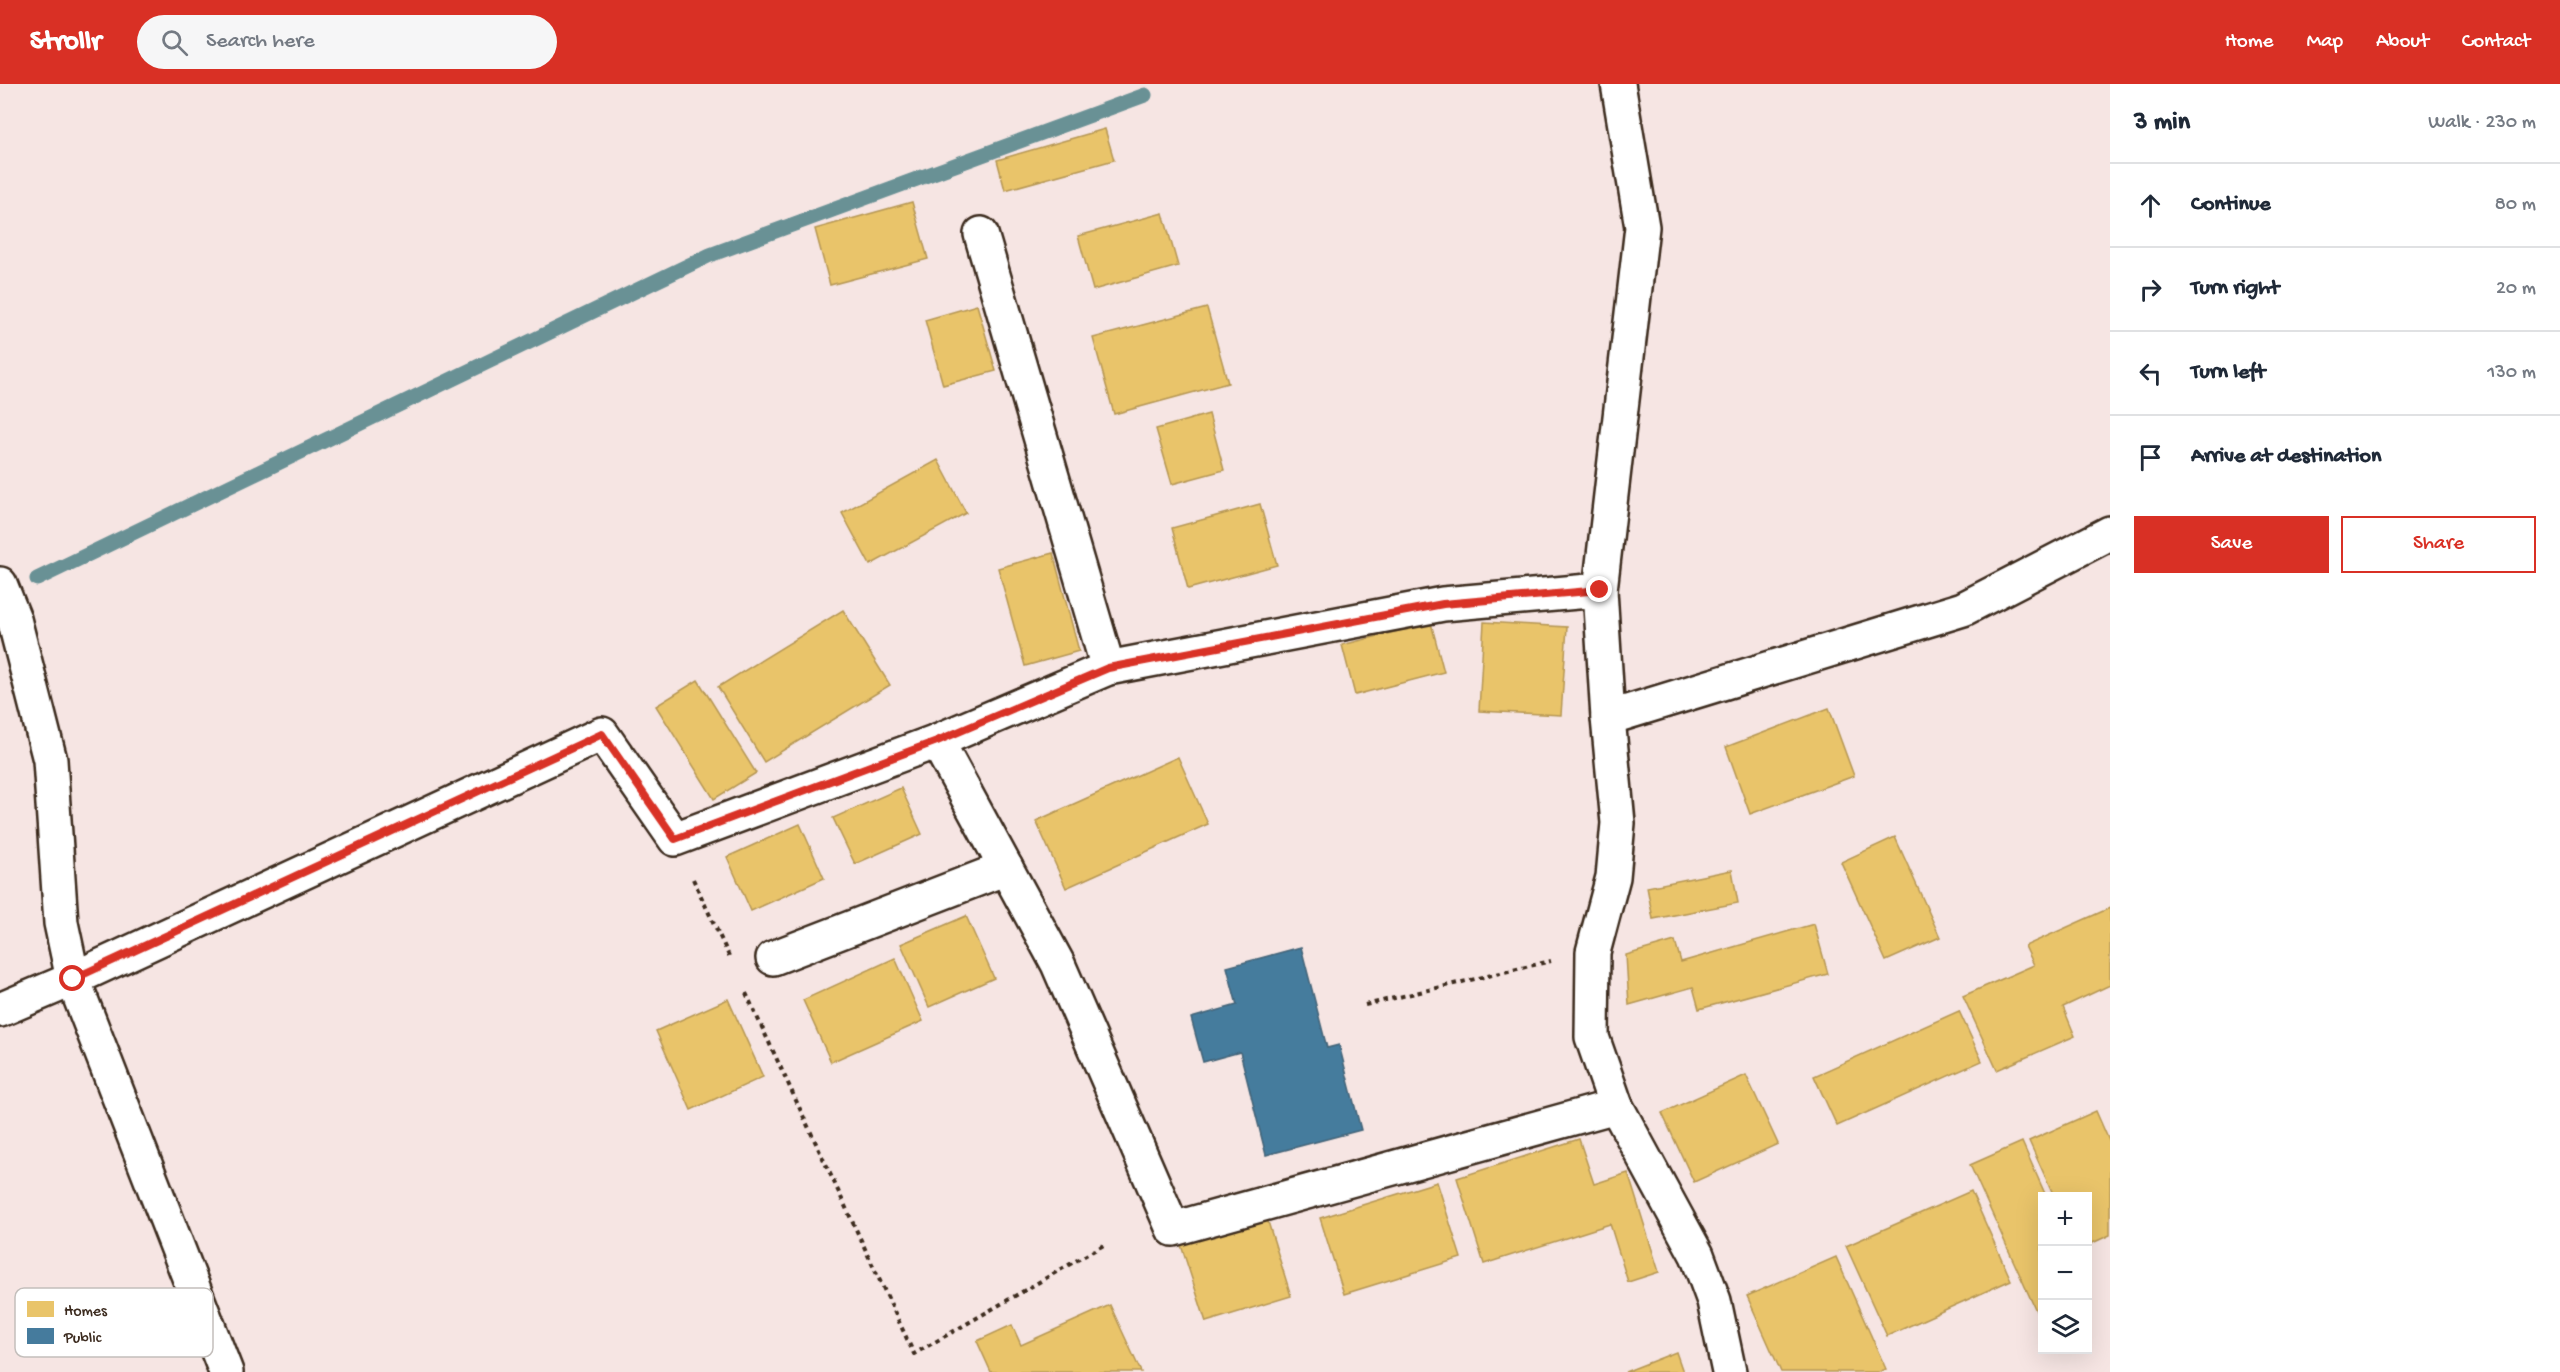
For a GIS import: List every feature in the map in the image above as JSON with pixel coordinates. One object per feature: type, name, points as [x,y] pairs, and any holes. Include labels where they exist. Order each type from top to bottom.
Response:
[{"type":"street","points":[[1618,84],[1642,227],[1600,590],[1617,823],[1613,877],[1593,951],[1592,1037],[1616,1106],[1696,1255],[1714,1301],[1729,1372]]},
{"type":"street","points":[[981,234],[1108,668]]},
{"type":"street","points":[[1608,718],[1962,609],[2110,533]]},
{"type":"street","points":[[0,584],[14,619],[50,760],[61,923],[73,979],[193,1288]]},
{"type":"street","points":[[0,1010],[73,979],[602,734],[675,839],[937,741],[1108,668],[1443,604],[1600,590]]},
{"type":"street","points":[[937,741],[1058,964],[1173,1229],[1616,1106]]},
{"type":"street","points":[[772,958],[1006,868]]},
{"type":"street","points":[[213,1339],[226,1372]]},
{"type":"path","points":[[675,839],[730,957]]},
{"type":"path","points":[[1365,1005],[1593,951]]},
{"type":"path","points":[[745,989],[914,1354],[1107,1243]]},
{"type":"building: Homes","points":[[1105,129],[1114,160],[1005,190],[997,160]]},
{"type":"building: Homes","points":[[912,202],[928,259],[830,285],[815,229]]},
{"type":"building: Homes","points":[[1163,213],[1178,266],[1093,290],[1078,236]]},
{"type":"building: Homes","points":[[977,305],[996,371],[943,385],[925,320]]},
{"type":"building: Homes","points":[[1207,308],[1228,383],[1114,414],[1093,338]]},
{"type":"building: Homes","points":[[1209,414],[1224,470],[1172,484],[1156,429]]},
{"type":"building: Homes","points":[[938,460],[966,513],[870,565],[842,513]]},
{"type":"building: Homes","points":[[1260,504],[1277,565],[1188,589],[1172,528]]},
{"type":"building: Homes","points":[[1053,553],[1079,651],[1025,666],[998,568]]},
{"type":"building: Homes","points":[[843,610],[890,685],[764,762],[718,687]]},
{"type":"building: Homes","points":[[1484,622],[1567,627],[1561,715],[1479,711]]},
{"type":"building: Homes","points":[[1431,623],[1444,672],[1355,695],[1342,645]]},
{"type":"building: Homes","points":[[698,680],[756,773],[714,799],[656,706]]},
{"type":"building: Homes","points":[[1829,708],[1854,776],[1750,814],[1726,747]]},
{"type":"building: Homes","points":[[1178,757],[1208,824],[1066,888],[1036,821]]},
{"type":"building: Homes","points":[[901,788],[922,834],[855,864],[833,818]]},
{"type":"building: Homes","points":[[800,824],[824,878],[751,911],[727,857]]},
{"type":"building: Homes","points":[[1895,837],[1940,937],[1886,961],[1841,862]]},
{"type":"building: Homes","points":[[1732,870],[1738,903],[1653,919],[1647,887]]},
{"type":"building: Homes","points":[[2110,908],[2110,985],[2063,1007],[2075,1036],[1997,1070],[1963,996],[2034,965],[2025,946]]},
{"type":"building: Homes","points":[[966,916],[994,978],[929,1007],[901,944]]},
{"type":"building: Homes","points":[[1814,924],[1828,974],[1699,1009],[1693,987],[1629,1005],[1626,955],[1675,941],[1681,962]]},
{"type":"building: Homes","points":[[895,958],[923,1021],[831,1062],[803,1000]]},
{"type":"building: Homes","points":[[728,999],[763,1077],[691,1110],[656,1031]]},
{"type":"building: Homes","points":[[1959,1011],[1982,1061],[1837,1126],[1814,1076]]},
{"type":"building: Homes","points":[[1746,1075],[1778,1144],[1694,1182],[1662,1113]]},
{"type":"building: Homes","points":[[2096,1111],[2110,1143],[2110,1235],[2092,1243],[2092,1192],[2052,1192],[2029,1141]]},
{"type":"building: Homes","points":[[1579,1139],[1594,1184],[1628,1173],[1659,1272],[1628,1282],[1610,1224],[1484,1264],[1457,1178]]},
{"type":"building: Homes","points":[[2022,1142],[2044,1192],[2038,1192],[2038,1315],[1970,1165]]},
{"type":"building: Homes","points":[[1437,1182],[1461,1258],[1344,1294],[1320,1218]]},
{"type":"building: Homes","points":[[1971,1191],[2011,1280],[1887,1336],[1846,1246]]},
{"type":"building: Homes","points":[[1265,1212],[1291,1296],[1206,1322],[1179,1239]]},
{"type":"building: Homes","points":[[1836,1257],[1886,1369],[1879,1372],[1781,1372],[1747,1296]]},
{"type":"building: Homes","points":[[1110,1305],[1141,1372],[991,1372],[977,1341],[1012,1325],[1021,1345]]},
{"type":"building: Homes","points":[[1676,1352],[1683,1372],[1625,1372]]},
{"type":"building: Public","points":[[1301,947],[1327,1048],[1339,1045],[1361,1130],[1266,1155],[1240,1052],[1203,1062],[1191,1018],[1237,1005],[1227,967]]},
{"type":"waterway","points":[[37,579],[710,255],[1145,95]]},
{"type":"route","points":[[73,979],[602,734],[675,839],[937,741],[1108,668],[1443,604],[1600,590]]}]
